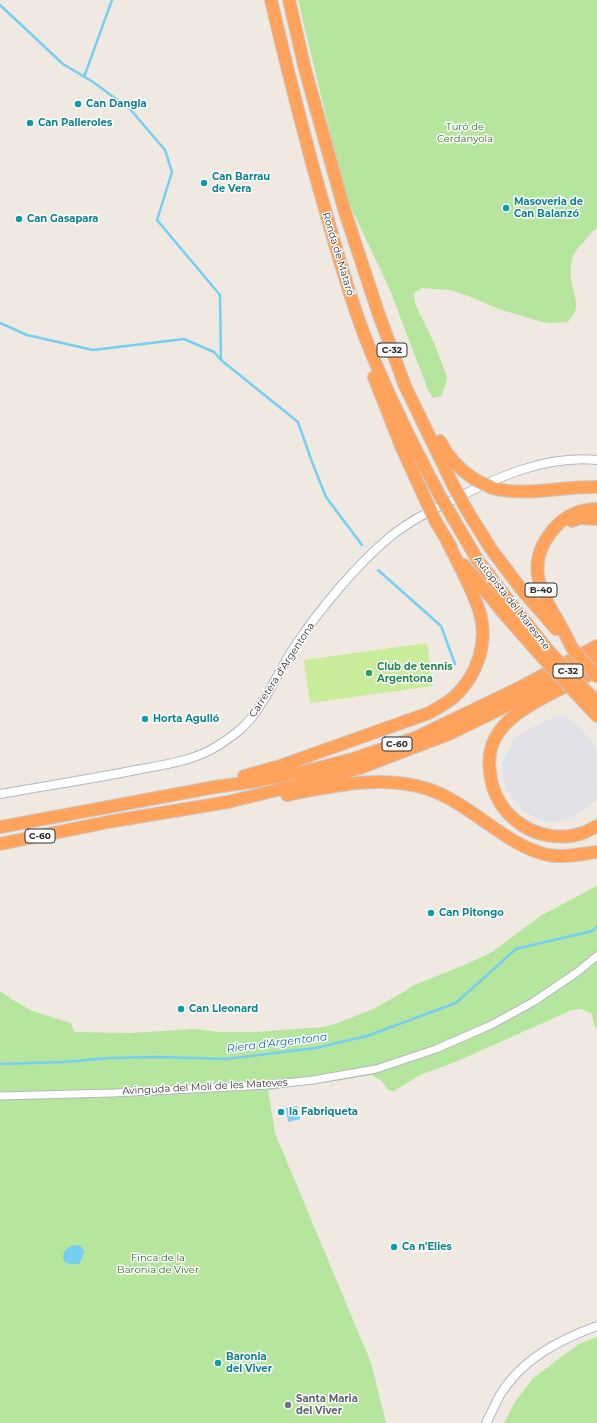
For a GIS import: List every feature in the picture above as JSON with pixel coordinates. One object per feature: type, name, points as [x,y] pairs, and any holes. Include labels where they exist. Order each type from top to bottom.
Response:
[{"type":"highway","name":"Ronda de Mataró","points":[[271,0],[287,71],[326,212],[357,316],[388,393],[424,467],[440,496]]},
{"type":"highway","name":"Ronda de Mataró","points":[[290,0],[305,69],[344,209],[378,312],[405,386],[453,485]]},
{"type":"highway","points":[[344,209],[385,312],[412,386],[445,452],[460,469],[474,479],[492,488],[505,491],[530,492],[559,488],[597,487]]},
{"type":"highway","points":[[215,787],[234,779],[280,766],[429,713],[447,703],[461,690],[473,673],[482,649],[482,626],[479,611],[401,446],[352,316],[342,266]]},
{"type":"highway","name":"Autopista del Maresme","points":[[453,485],[491,549],[522,590],[597,677]]},
{"type":"highway","name":"Autopista del Maresme","points":[[440,496],[477,559],[545,653],[589,698],[597,716]]},
{"type":"highway","points":[[554,528],[562,520],[574,513],[588,509],[597,509]]},
{"type":"highway","points":[[554,528],[580,518],[597,519]]},
{"type":"highway","name":"B-40","points":[[554,528],[540,549],[537,565],[539,582],[549,607],[559,622],[572,648]]},
{"type":"highway","points":[[447,541],[479,584],[545,653]]},
{"type":"highway","points":[[567,664],[597,646]]},
{"type":"highway","name":"C-60","points":[[0,827],[215,787],[258,782],[353,759],[416,738],[567,664],[597,651]]},
{"type":"highway","points":[[578,670],[597,659]]},
{"type":"highway","points":[[578,670],[597,662]]},
{"type":"highway","name":"C-60","points":[[0,844],[108,822],[228,802],[314,781],[376,763],[449,734],[578,670]]},
{"type":"highway","points":[[597,672],[538,702],[508,721],[499,732],[493,743],[489,756],[491,784],[496,797],[502,807],[522,826],[536,832],[553,836],[564,836],[584,832],[597,826]]},
{"type":"highway","points":[[228,802],[256,800],[356,783],[387,781],[414,785],[444,795],[472,811],[507,836],[530,849],[549,855],[562,856],[597,852]]},
{"type":"street","name":"Carretera d'Argentona","points":[[0,794],[158,766],[200,754],[217,746],[238,731],[252,717],[294,647],[331,598],[390,537],[413,520],[475,488],[505,475],[545,463],[569,459],[597,460]]},
{"type":"street","name":"Avinguda del Molí de les Mateves","points":[[0,1096],[113,1093],[267,1085],[320,1079],[376,1069],[436,1050],[491,1025],[533,1002],[576,973],[597,956]]},
{"type":"street","points":[[486,1423],[500,1394],[517,1373],[530,1361],[560,1341],[597,1326]]},
{"type":"shaded area","points":[[556,716],[564,716],[577,725],[596,748],[597,799],[575,816],[560,821],[549,822],[534,817],[522,810],[507,790],[502,765],[514,739],[533,727]]},
{"type":"green space","name":"Turó de Cerdanyola","points":[[298,0],[597,0],[597,228],[577,249],[572,260],[571,275],[576,301],[575,311],[568,322],[550,323],[499,309],[466,295],[449,290],[422,288],[414,293],[418,310],[434,343],[447,377],[441,396],[433,398],[428,390],[390,290],[345,195]]},
{"type":"green space","name":"Club de tennis Argentona","points":[[427,643],[433,686],[310,703],[304,660]]},
{"type":"green space","name":"Finca de la Baronia de Viver","points":[[597,886],[597,1030],[594,1025],[592,1014],[581,1009],[572,1010],[453,1063],[420,1075],[394,1091],[388,1090],[382,1081],[372,1075],[268,1090],[275,1133],[371,1363],[386,1423],[0,1423],[0,991],[32,1011],[71,1023],[74,1032],[130,1033],[195,1029],[218,1032],[256,1032],[323,1027],[338,1023],[373,1009],[414,985],[467,964],[492,952],[542,915]]},
{"type":"green space","points":[[597,1337],[597,1423],[504,1423],[515,1402],[533,1378],[579,1344]]},
{"type":"water","points":[[297,1106],[300,1119],[288,1122],[286,1108]]},
{"type":"water","points":[[80,1245],[84,1251],[79,1264],[69,1264],[64,1262],[63,1256],[65,1250],[71,1246]]},
{"type":"waterway","points":[[84,77],[112,0]]},
{"type":"waterway","points":[[0,5],[63,64],[93,82],[130,109],[165,150],[172,172],[157,220],[220,295],[221,360],[298,422],[326,497],[362,545]]},
{"type":"waterway","points":[[0,323],[27,335],[93,350],[184,339],[214,352],[221,360]]},
{"type":"waterway","points":[[378,570],[441,626],[455,664]]},
{"type":"waterway","name":"Riera d'Argentona","points":[[0,1064],[63,1062],[111,1058],[157,1057],[226,1059],[316,1048],[367,1036],[456,1003],[516,949],[592,931],[597,927]]},
{"type":"place","name":"Can Dangla","points":[[78,104]]},
{"type":"place","name":"Can Palleroles","points":[[30,123]]},
{"type":"place","name":"Can Barrau de Vera","points":[[204,183]]},
{"type":"place","name":"Masoveria de Can Balanzó","points":[[506,208]]},
{"type":"place","name":"Can Gasapara","points":[[19,219]]},
{"type":"place","name":"Club de tennis Argentona","points":[[369,673]]},
{"type":"place","name":"Horta Agulló","points":[[145,719]]},
{"type":"place","name":"Can Pitongo","points":[[431,913]]},
{"type":"place","name":"Can Lleonard","points":[[181,1009]]},
{"type":"place","name":"la Fabriqueta","points":[[281,1112]]},
{"type":"place","name":"Ca n'Elies","points":[[394,1247]]},
{"type":"place","name":"Baronia del Viver","points":[[218,1363]]},
{"type":"place","name":"Santa Maria del Viver","points":[[288,1405]]}]
